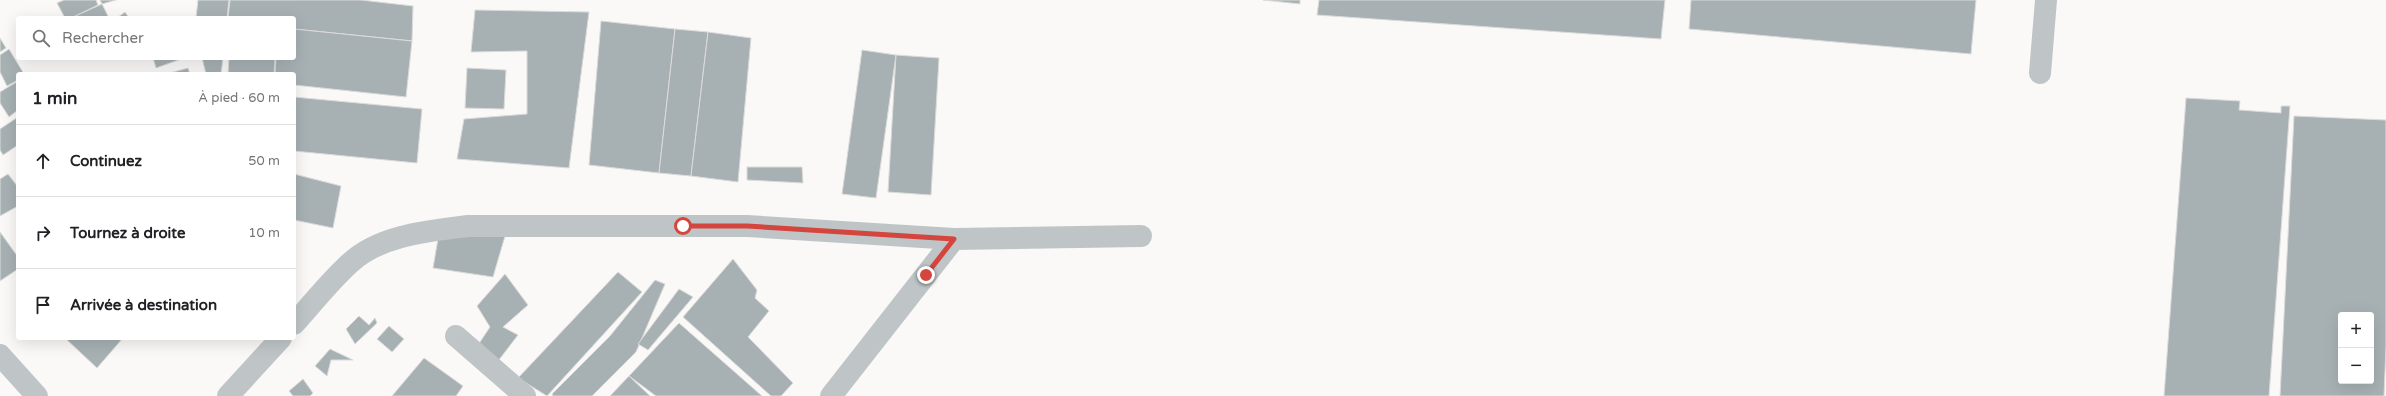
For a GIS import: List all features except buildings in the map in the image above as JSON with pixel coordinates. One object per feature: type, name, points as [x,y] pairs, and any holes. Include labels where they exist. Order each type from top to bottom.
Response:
[{"type":"street","points":[[2040,73],[2046,0]]},
{"type":"street","points":[[296,322],[351,262],[387,241],[434,230],[468,226],[747,226],[954,239],[1141,236]]},
{"type":"street","points":[[831,396],[954,239]]},
{"type":"street","points":[[456,336],[525,396]]},
{"type":"street","points":[[228,396],[279,340]]},
{"type":"street","points":[[0,355],[37,396]]},
{"type":"route","points":[[683,226],[747,226],[954,239],[926,275]]}]
